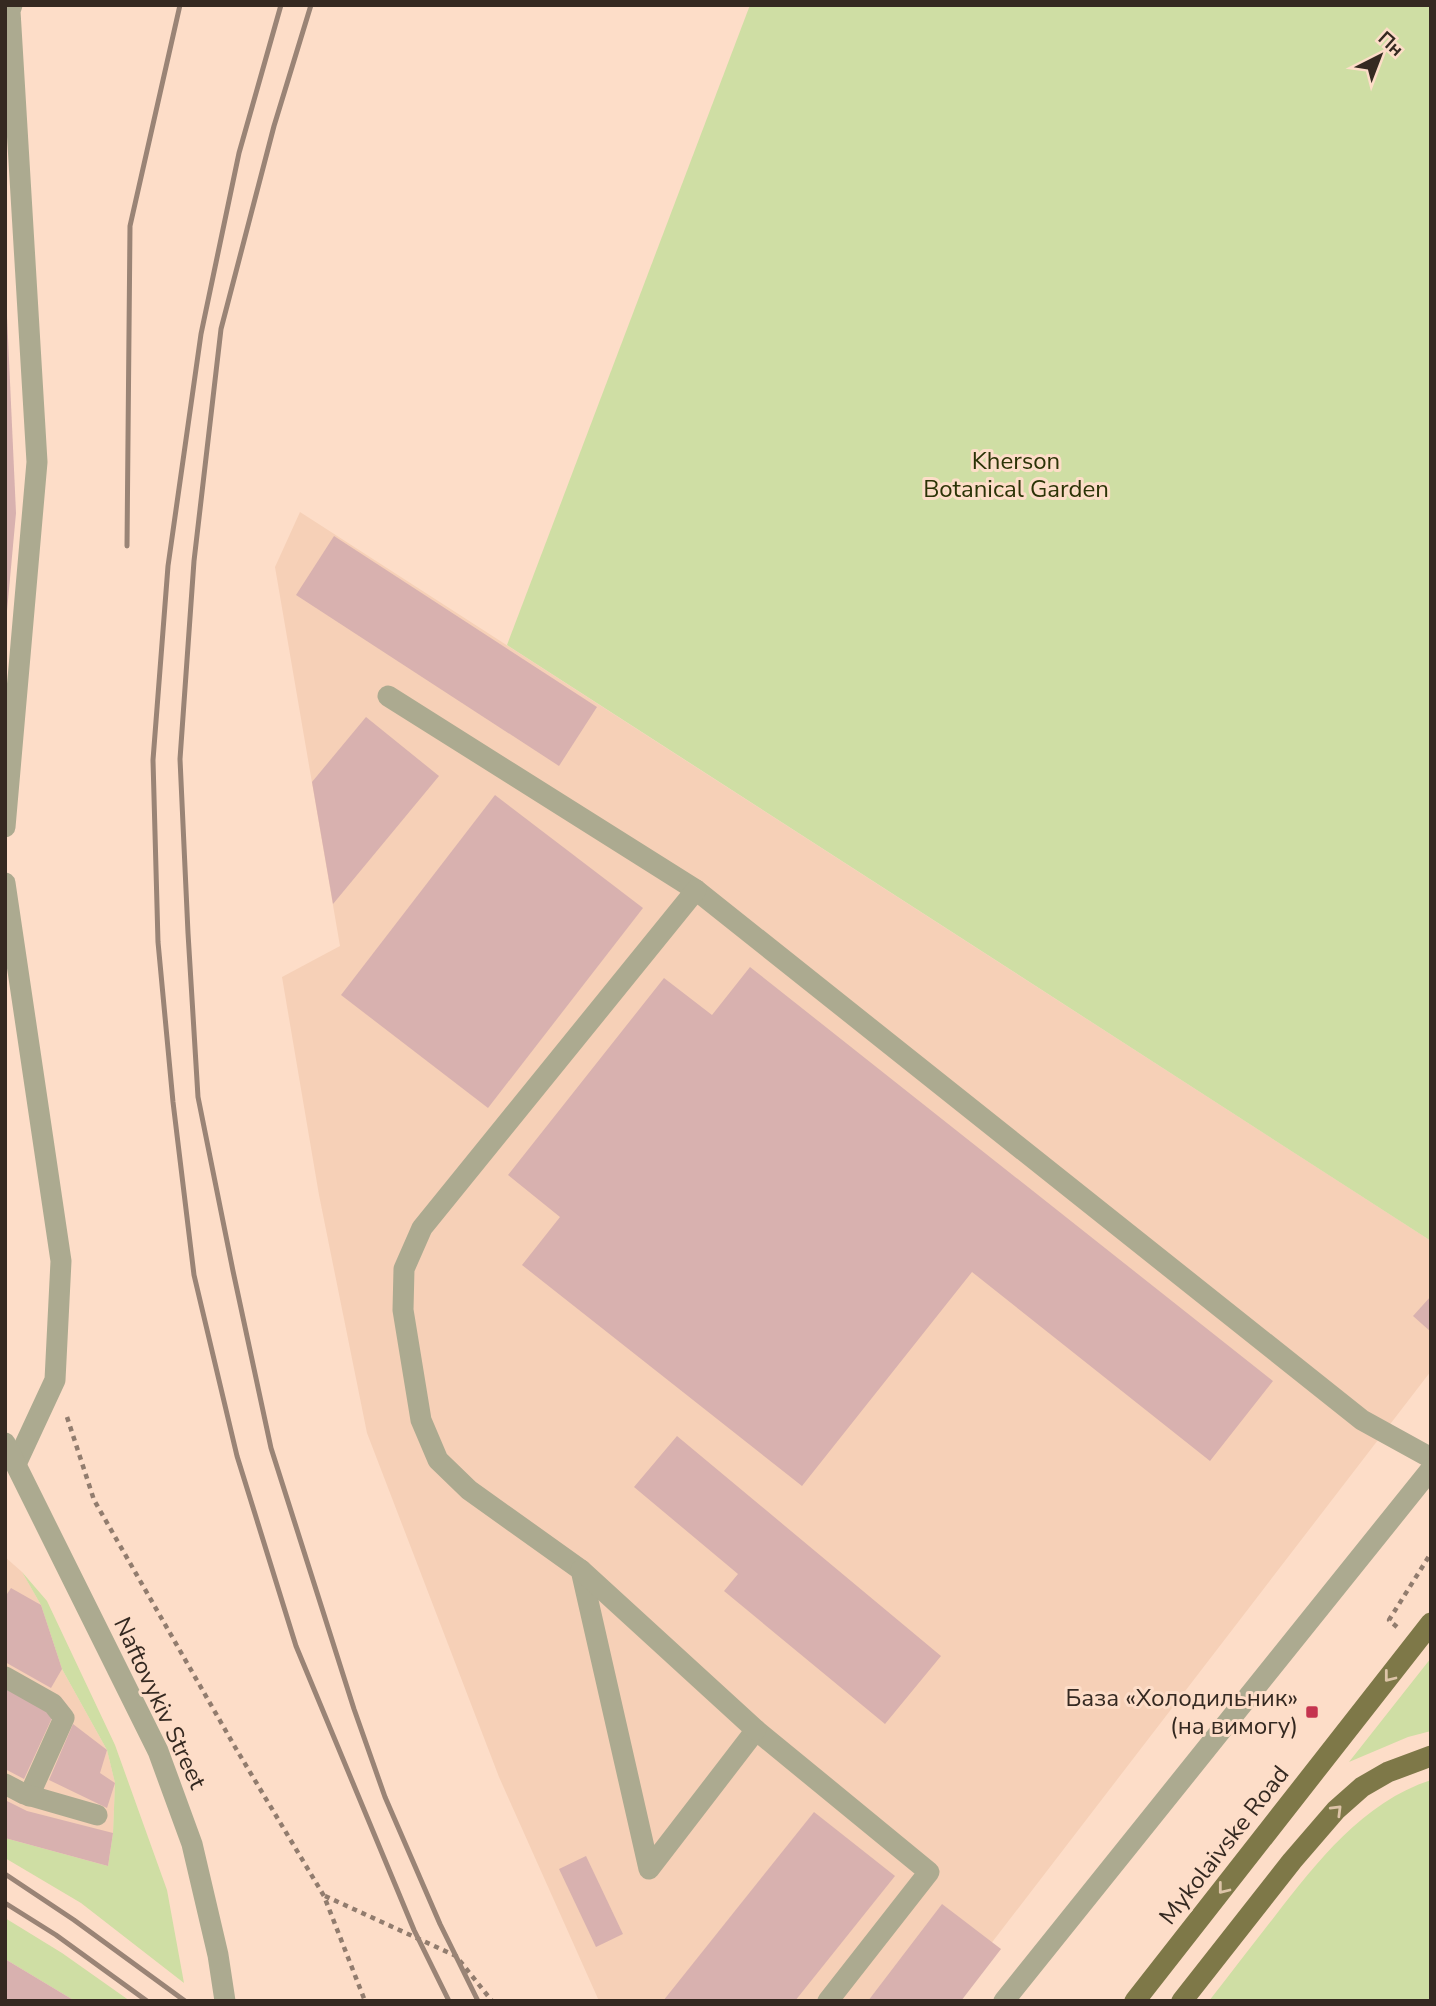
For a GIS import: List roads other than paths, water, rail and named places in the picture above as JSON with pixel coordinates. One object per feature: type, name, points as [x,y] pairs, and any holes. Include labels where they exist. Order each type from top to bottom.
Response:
[{"type":"main road","name":"Mykolaivske Road","points":[[1135,2001],[1431,1623]]},
{"type":"main road","points":[[1182,2001],[1292,1861],[1336,1810],[1362,1787],[1379,1777],[1431,1756]]},
{"type":"street","points":[[5,827],[37,462],[10,11],[12,5]]},
{"type":"street","points":[[387,696],[696,890],[1362,1420],[1431,1458]]},
{"type":"street","points":[[5,883],[61,1261],[55,1380],[11,1467]]},
{"type":"street","points":[[696,890],[422,1228],[404,1269],[403,1310],[421,1420],[438,1460],[469,1490],[582,1570],[755,1730],[929,1872],[828,2001]]},
{"type":"street","name":"Naftovykiv Street","points":[[5,1443],[11,1467],[158,1751],[192,1844],[218,1955],[225,2001]]},
{"type":"street","points":[[1004,2001],[1431,1469]]},
{"type":"street","points":[[582,1570],[649,1869],[755,1730]]},
{"type":"street","points":[[5,1677],[54,1703],[64,1718],[29,1796]]},
{"type":"street","points":[[5,1784],[29,1796],[97,1815]]},
{"type":"railway","points":[[127,546],[130,226],[180,5]]},
{"type":"railway","points":[[281,5],[239,153],[201,334],[168,566],[153,760],[158,942],[173,1102],[194,1275],[237,1456],[296,1646],[414,1930],[449,2001]]},
{"type":"railway","points":[[311,5],[274,126],[221,329],[194,561],[180,759],[198,1097],[271,1448],[354,1709],[385,1797],[440,1924],[478,2001]]},
{"type":"railway","points":[[5,1874],[74,1920],[185,2001]]},
{"type":"railway","points":[[5,1903],[56,1935],[147,2001]]},
{"type":"place","name":"База «Холодильник» (на вимогу)","points":[[1312,1712]]},
{"type":"park label","name":"Kherson Botanical Garden","points":[[1016,475]]}]
